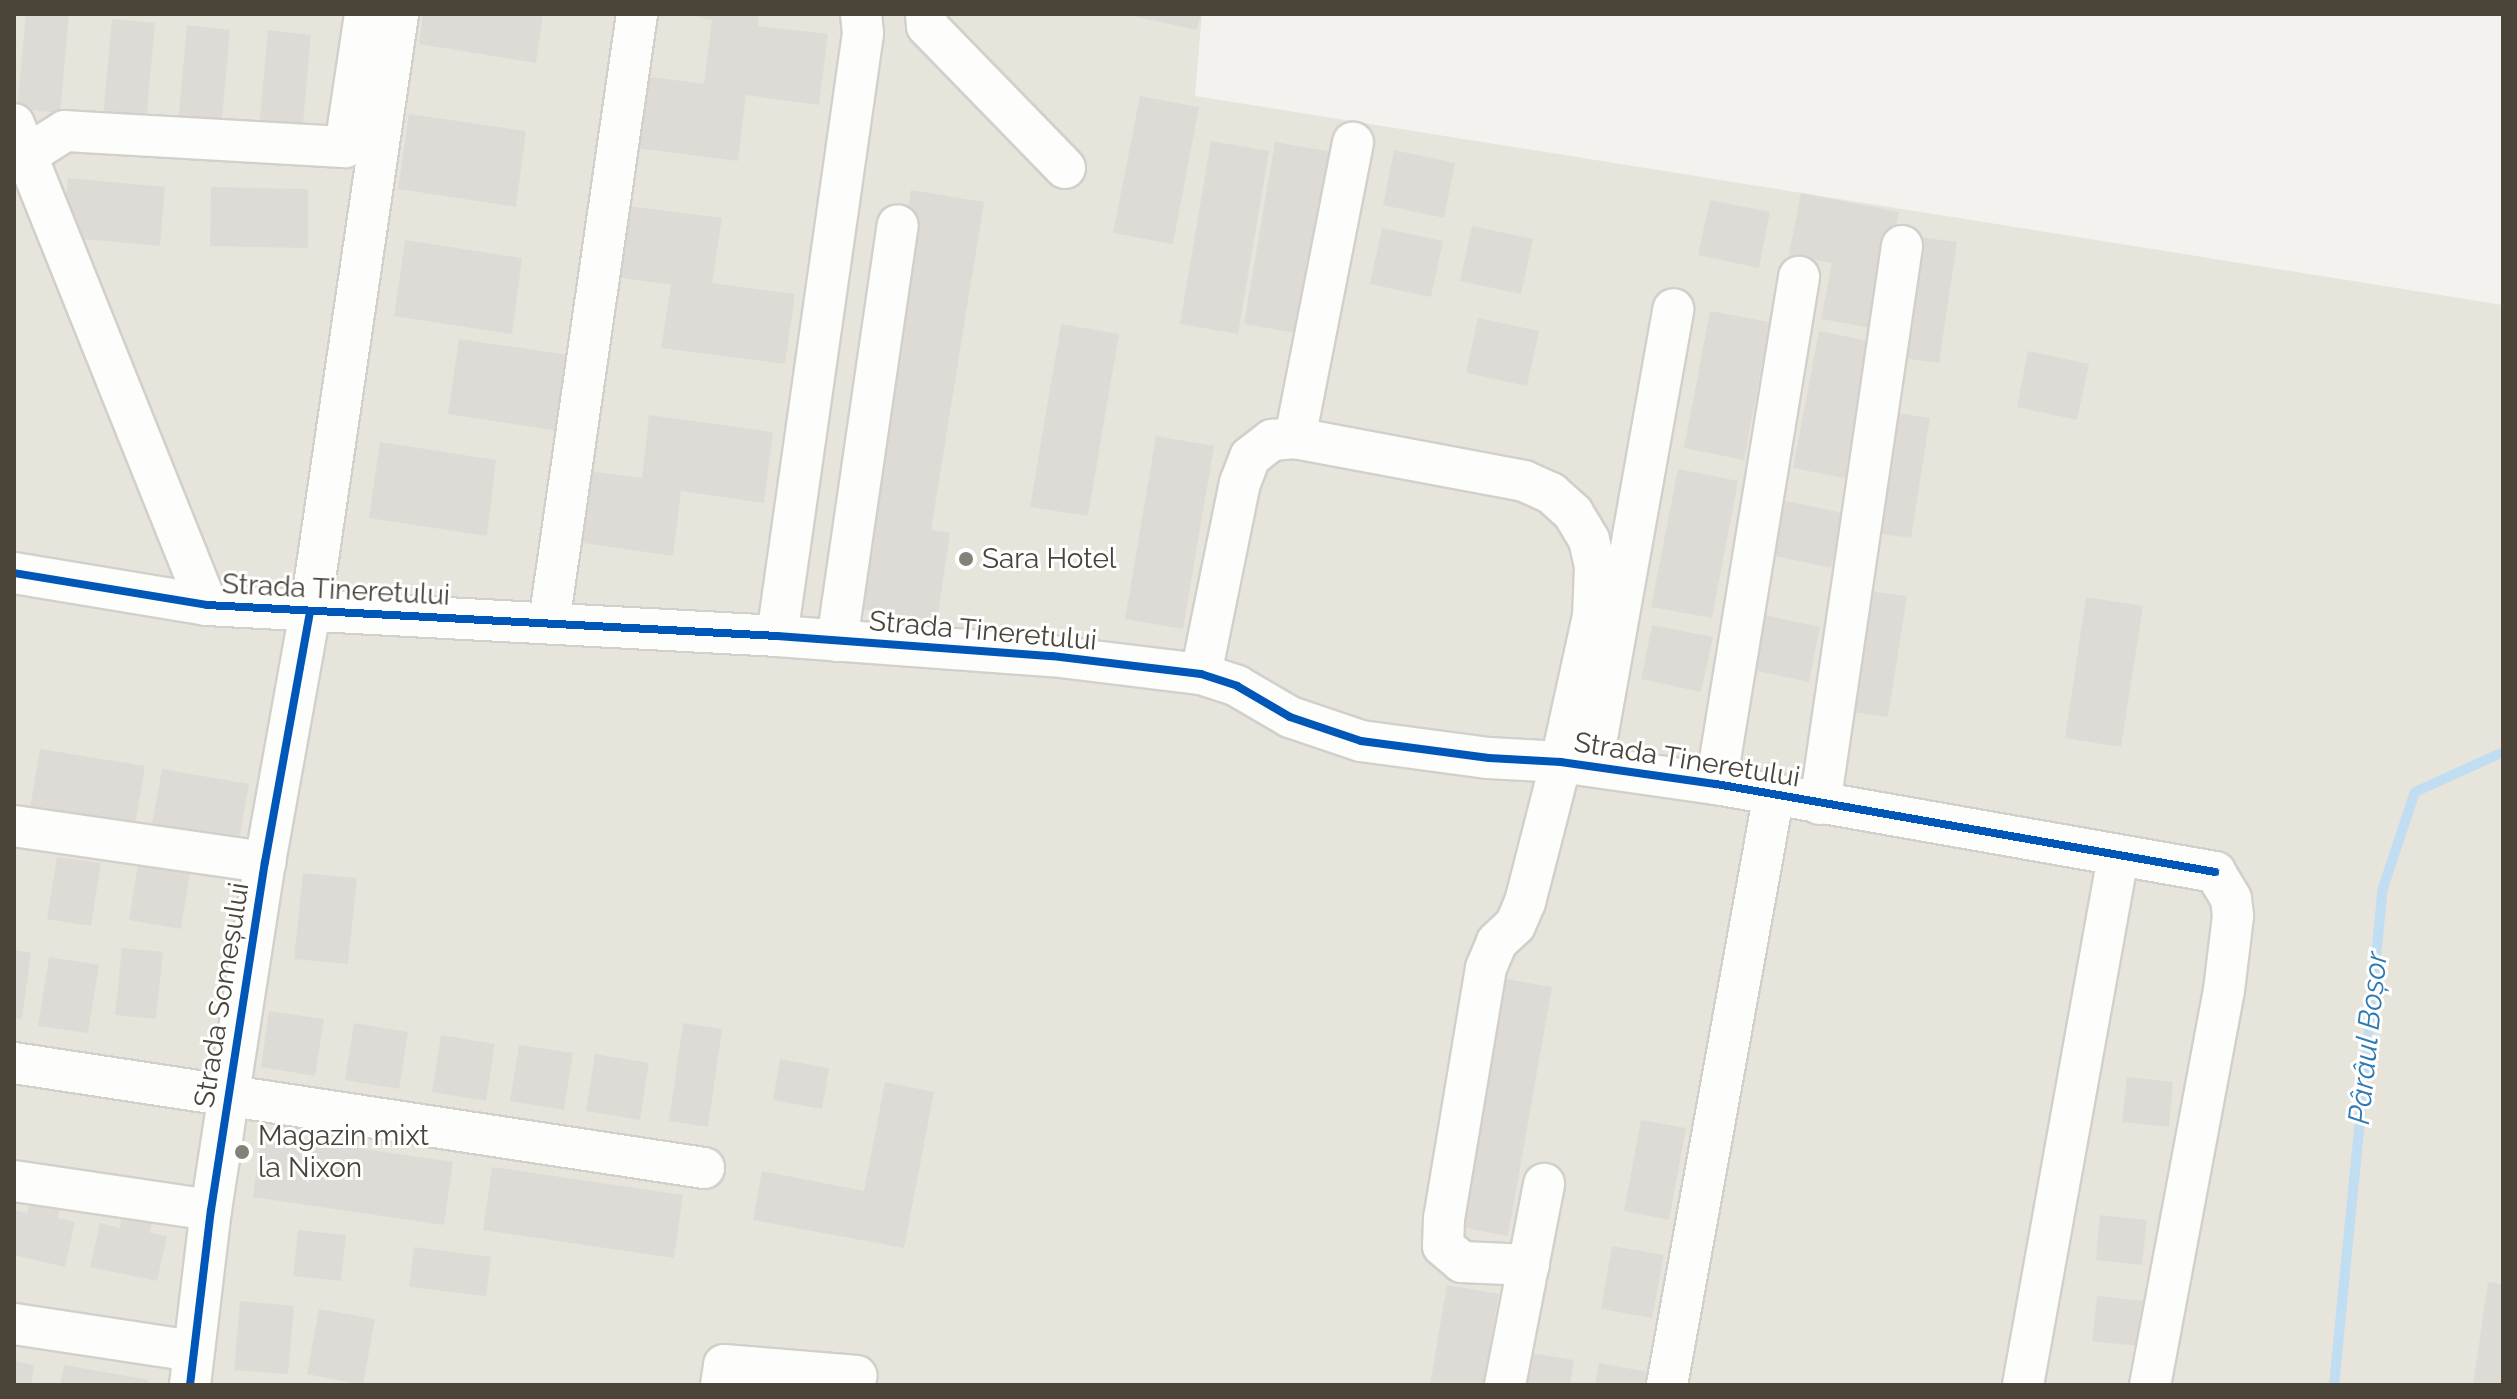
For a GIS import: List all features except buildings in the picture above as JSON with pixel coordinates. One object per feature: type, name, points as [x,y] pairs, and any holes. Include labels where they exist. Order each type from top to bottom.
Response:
[{"type":"street","points":[[207,605],[20,139],[65,131],[345,147],[365,14]]},
{"type":"street","name":"Strada Someșului","points":[[191,1368],[211,1210],[265,862],[310,613],[398,14]]},
{"type":"street","points":[[549,623],[637,14]]},
{"type":"street","points":[[777,636],[863,33],[861,14]]},
{"type":"street","points":[[926,14],[927,26],[1065,168]]},
{"type":"street","points":[[1295,438],[1353,143]]},
{"type":"street","points":[[837,641],[898,225]]},
{"type":"street","points":[[1820,804],[1902,246]]},
{"type":"street","points":[[1716,784],[1799,277]]},
{"type":"street","points":[[1529,1265],[1462,1262],[1443,1246],[1444,1218],[1486,968],[1497,942],[1515,925],[1577,764],[1673,309]]},
{"type":"street","points":[[1201,674],[1240,483],[1250,457],[1272,440],[1295,438],[1524,481],[1551,493],[1573,513],[1589,540],[1595,567],[1593,616],[1577,764]]},
{"type":"street","name":"Strada Tineretului","points":[[14,573],[207,605],[777,636],[1052,656],[1201,674],[1237,686],[1320,729],[1361,741],[1489,758],[1577,764],[1716,784],[2215,872],[2231,899],[2233,916],[2224,990],[2150,1385]]},
{"type":"street","points":[[1667,1385],[1774,793]]},
{"type":"street","points":[[14,826],[265,862]]},
{"type":"street","points":[[2023,1385],[2118,857]]},
{"type":"street","points":[[14,1063],[704,1168]]},
{"type":"street","points":[[14,1181],[211,1210]]},
{"type":"street","points":[[1505,1385],[1544,1184]]},
{"type":"street","points":[[14,1324],[191,1368]]},
{"type":"street","points":[[723,1375],[857,1376]]},
{"type":"shaded area","points":[[14,14],[1202,14],[1195,96],[2503,305],[2503,1385],[14,1385]]},
{"type":"waterway","name":"Pârâul Boșor","points":[[2334,1385],[2383,888],[2415,792],[2503,752]]},
{"type":"cycle path","points":[[14,573],[207,605],[777,636],[1052,656],[1201,674],[1237,686],[1290,717],[1361,741],[1489,758],[1561,762],[1716,784],[2215,872]]},
{"type":"cycle path","points":[[190,1385],[211,1210],[265,862],[310,613]]},
{"type":"place","name":"Sara Hotel","points":[[966,559]]},
{"type":"place","name":"Magazin mixt la Nixon","points":[[242,1152]]}]
